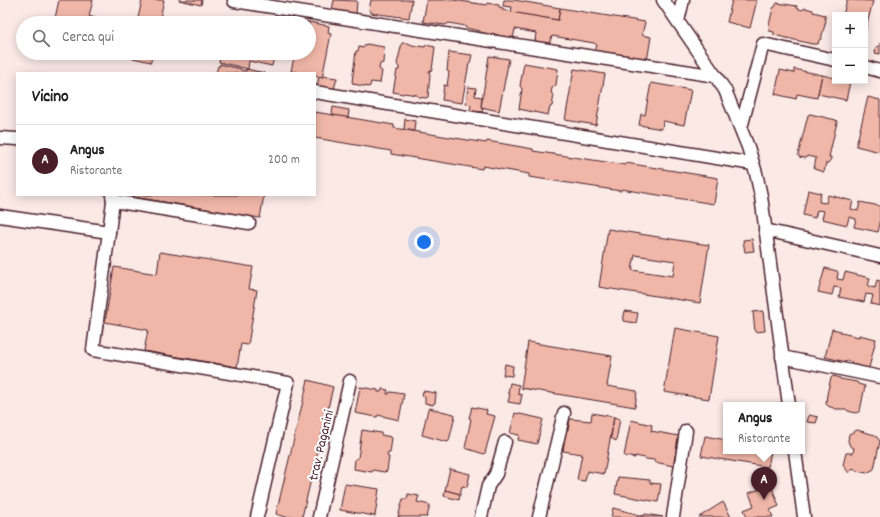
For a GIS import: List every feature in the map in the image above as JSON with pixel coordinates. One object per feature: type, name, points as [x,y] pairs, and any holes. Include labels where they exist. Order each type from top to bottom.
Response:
[{"type":"street","points":[[663,0],[716,76],[731,103],[753,164],[761,196],[789,402]]},
{"type":"street","points":[[678,21],[683,0]]},
{"type":"street","points":[[234,1],[716,76]]},
{"type":"street","points":[[741,128],[763,44],[832,59]]},
{"type":"street","points":[[868,68],[880,71]]},
{"type":"street","points":[[316,92],[753,164]]},
{"type":"street","points":[[0,138],[16,139]]},
{"type":"street","points":[[249,223],[112,198],[109,232],[93,350],[288,383],[257,517]]},
{"type":"street","points":[[0,216],[109,232]]},
{"type":"street","points":[[766,230],[880,256]]},
{"type":"street","points":[[782,356],[880,377]]},
{"type":"street","name":"trav. Paganini","points":[[319,517],[350,381]]},
{"type":"street","points":[[539,517],[564,413]]},
{"type":"street","points":[[673,517],[686,431]]},
{"type":"street","points":[[481,517],[488,486],[496,474],[505,442]]},
{"type":"street","points":[[795,454],[804,517]]},
{"type":"building","points":[[59,0],[93,0],[89,16],[56,16]]},
{"type":"building","points":[[142,0],[164,0],[161,16],[139,16]]},
{"type":"building","points":[[179,0],[202,0],[201,5]]},
{"type":"building","points":[[334,0],[357,1],[356,14],[332,10]]},
{"type":"building","points":[[371,0],[412,0],[409,18],[371,13],[369,10]]},
{"type":"building","points":[[427,0],[453,0],[487,5],[487,3],[499,5],[499,7],[503,8],[502,10],[558,20],[560,8],[645,22],[642,35],[651,37],[647,61],[595,52],[597,45],[594,43],[552,36],[549,44],[536,42],[536,33],[515,29],[513,39],[498,37],[498,35],[492,33],[491,35],[466,28],[465,26],[449,23],[445,25],[423,22]]},
{"type":"building","points":[[504,0],[514,0],[560,8],[558,20],[511,12],[512,7],[503,6]]},
{"type":"building","points":[[732,0],[757,0],[750,28],[727,22]]},
{"type":"building","points":[[847,0],[873,1],[868,20],[868,12],[844,12]]},
{"type":"building","points":[[777,3],[797,6],[797,8],[802,10],[805,8],[813,10],[813,12],[825,15],[826,21],[818,44],[812,44],[774,35],[774,32],[769,31],[773,8]]},
{"type":"building","points":[[316,23],[329,26],[328,33],[331,34],[322,78],[316,76],[316,72],[291,71],[293,60],[316,60]]},
{"type":"building","points":[[402,43],[425,47],[426,45],[435,47],[432,70],[429,71],[428,97],[426,98],[418,97],[417,95],[393,92],[397,70],[399,70],[397,64]]},
{"type":"building","points":[[880,43],[880,54],[875,53],[876,47],[879,46]]},
{"type":"building","points":[[366,44],[384,47],[383,63],[380,64],[379,69],[382,71],[380,83],[371,82],[369,87],[353,84],[352,82],[356,51],[358,51],[359,47],[363,48]]},
{"type":"building","points":[[449,52],[472,55],[469,63],[462,103],[442,100],[444,85],[447,86]]},
{"type":"building","points":[[489,56],[509,59],[499,111],[481,107]]},
{"type":"building","points":[[219,60],[273,60],[272,66],[249,61],[248,69],[219,62]]},
{"type":"building","points":[[524,63],[558,69],[556,85],[552,88],[551,93],[554,95],[552,106],[550,107],[548,115],[519,109],[522,89],[520,86]]},
{"type":"building","points":[[220,64],[246,71],[246,69],[260,72],[216,72],[218,66],[220,66]]},
{"type":"building","points":[[574,69],[605,74],[596,125],[565,120]]},
{"type":"building","points":[[794,69],[822,75],[817,98],[797,94],[796,99],[775,94],[780,70],[794,73]]},
{"type":"building","points":[[822,75],[832,77],[832,84],[850,84],[846,100],[818,94]]},
{"type":"building","points":[[322,76],[337,78],[334,89],[317,86],[319,77],[322,78]]},
{"type":"building","points":[[651,83],[691,90],[684,125],[663,121],[662,129],[639,125],[641,114],[645,115]]},
{"type":"building","points":[[468,87],[476,88],[475,96],[482,97],[482,112],[470,111],[471,105],[466,104]]},
{"type":"building","points":[[868,97],[880,100],[880,152],[856,146]]},
{"type":"building","points":[[333,107],[349,110],[348,118],[332,115]]},
{"type":"building","points":[[316,112],[394,125],[394,128],[533,149],[533,151],[626,165],[626,163],[718,178],[714,204],[621,189],[621,191],[529,177],[529,174],[483,166],[482,169],[391,154],[391,151],[316,138]]},
{"type":"building","points":[[810,114],[836,120],[837,122],[829,157],[831,157],[831,159],[828,163],[826,163],[824,172],[814,169],[816,158],[807,156],[806,158],[799,157],[798,155],[808,115]]},
{"type":"building","points":[[405,119],[415,121],[414,131],[404,129]]},
{"type":"building","points":[[808,190],[821,193],[819,202],[826,203],[828,195],[853,201],[851,209],[858,211],[860,202],[880,206],[880,224],[878,232],[854,227],[856,219],[849,217],[847,225],[822,219],[824,211],[817,210],[815,218],[803,215]]},
{"type":"building","points":[[128,196],[264,196],[260,218]]},
{"type":"building","points":[[608,229],[709,245],[700,303],[599,287]],"holes":[[[635,255],[675,261],[673,276],[632,270]]]},
{"type":"building","points":[[752,239],[754,251],[745,252],[743,240]]},
{"type":"building","points":[[160,252],[253,267],[249,289],[257,290],[248,345],[241,344],[237,367],[144,351],[148,330],[105,322],[114,267],[157,274]]},
{"type":"building","points":[[825,268],[837,271],[837,279],[843,280],[845,272],[870,278],[868,286],[875,288],[877,280],[880,281],[880,306],[871,304],[873,295],[866,294],[864,302],[839,297],[841,288],[834,287],[832,295],[818,292]]},
{"type":"building","points":[[625,311],[638,313],[636,323],[623,321]]},
{"type":"building","points":[[763,311],[765,331],[755,332],[753,312]]},
{"type":"building","points":[[675,328],[719,336],[709,399],[664,392]]},
{"type":"building","points":[[832,329],[841,331],[841,333],[876,339],[869,368],[852,364],[852,362],[825,357]]},
{"type":"building","points":[[528,342],[612,356],[607,386],[637,391],[635,407],[521,388]]},
{"type":"building","points":[[505,364],[513,366],[512,376],[503,375]]},
{"type":"building","points":[[833,376],[840,379],[857,382],[858,384],[865,386],[860,411],[856,413],[846,409],[836,409],[826,404],[831,378]]},
{"type":"building","points":[[308,380],[333,387],[302,517],[286,517],[276,514]]},
{"type":"building","points":[[510,383],[519,385],[518,394],[522,395],[520,404],[508,402]]},
{"type":"building","points":[[360,387],[378,390],[378,392],[381,392],[382,389],[388,390],[387,394],[390,392],[404,394],[399,420],[378,415],[377,417],[355,413]]},
{"type":"building","points":[[423,391],[436,393],[435,403],[433,405],[425,403],[425,397],[422,396]]},
{"type":"building","points":[[472,407],[487,410],[486,414],[495,416],[484,454],[465,448]]},
{"type":"building","points":[[429,408],[454,414],[455,416],[449,441],[447,442],[422,435]]},
{"type":"building","points":[[515,413],[543,419],[537,444],[518,440],[519,435],[510,433]]},
{"type":"building","points":[[592,413],[614,417],[604,474],[587,471],[585,481],[577,480],[582,454],[563,451],[566,429],[568,430],[570,419],[591,421]]},
{"type":"building","points":[[809,415],[818,417],[816,423],[807,422]]},
{"type":"building","points":[[614,417],[620,419],[616,441],[611,438]]},
{"type":"building","points":[[631,420],[652,425],[651,431],[679,436],[673,466],[645,458],[624,456]]},
{"type":"building","points":[[362,430],[381,433],[381,435],[392,438],[390,453],[388,453],[387,456],[389,457],[387,471],[384,472],[373,470],[372,472],[354,469],[355,459],[358,458]]},
{"type":"building","points":[[857,430],[875,435],[880,441],[874,469],[867,473],[856,471],[854,468],[849,473],[843,465],[846,453],[853,453],[854,448],[850,446],[848,441],[849,434]]},
{"type":"building","points":[[705,436],[723,439],[723,454],[770,454],[768,467],[701,456]]},
{"type":"building","points":[[450,469],[470,474],[467,487],[462,486],[460,494],[445,490]]},
{"type":"building","points":[[618,477],[650,480],[650,483],[661,484],[658,502],[615,494]]},
{"type":"building","points":[[345,484],[379,489],[375,516],[340,510]]},
{"type":"building","points":[[771,485],[779,506],[770,510],[773,517],[747,517],[744,510],[754,506],[749,493]]},
{"type":"building","points":[[445,490],[460,494],[459,500],[444,496]]},
{"type":"building","points":[[408,494],[419,496],[417,502],[430,505],[427,517],[398,517],[403,499],[407,499]]},
{"type":"building","points":[[723,502],[731,517],[699,517]]},
{"type":"building","points":[[613,508],[644,516],[645,514],[663,517],[611,517]]},
{"type":"place","name":"Angus","points":[[764,500]]}]
